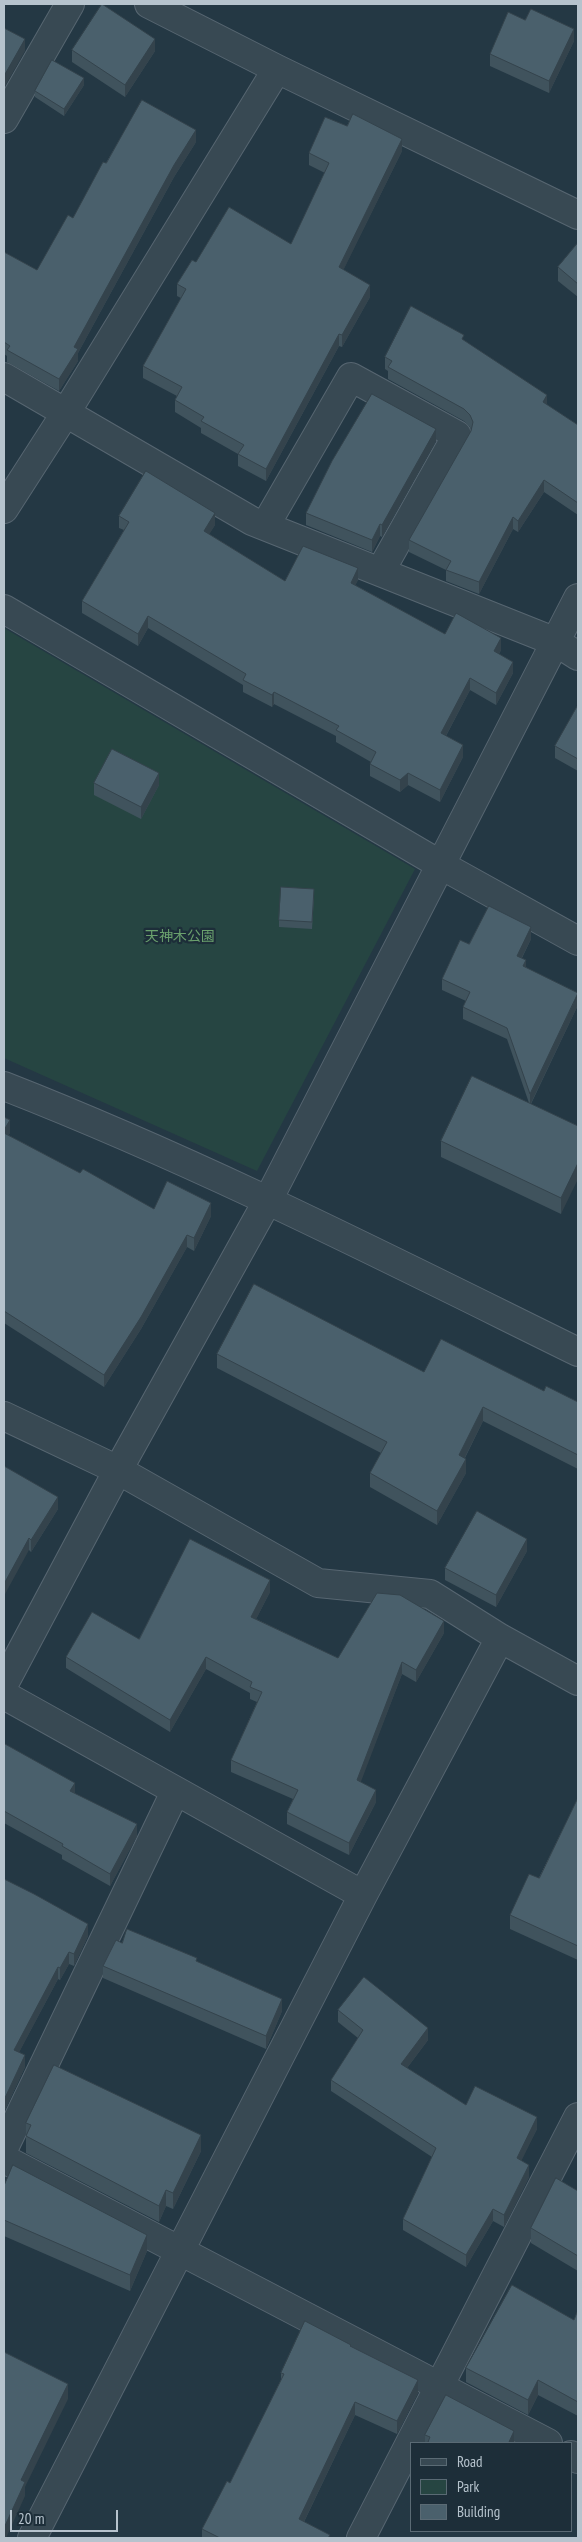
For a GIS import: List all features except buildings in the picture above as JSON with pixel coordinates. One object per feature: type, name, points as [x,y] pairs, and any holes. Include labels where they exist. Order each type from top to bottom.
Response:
[{"type":"street","points":[[4,120],[70,4]]},
{"type":"street","points":[[149,4],[277,69],[578,215]]},
{"type":"street","points":[[4,509],[65,414],[277,69]]},
{"type":"street","points":[[4,377],[252,521],[567,649]]},
{"type":"street","points":[[265,526],[351,377],[457,434],[380,572]]},
{"type":"street","points":[[4,1684],[118,1470],[268,1200],[441,865],[567,649],[578,598]]},
{"type":"street","points":[[4,608],[441,865],[578,941]]},
{"type":"street","points":[[4,1086],[268,1200],[578,1352]]},
{"type":"street","points":[[4,1416],[118,1470],[318,1582],[430,1594],[500,1638],[578,1681]]},
{"type":"street","points":[[32,2538],[363,1895],[500,1638]]},
{"type":"street","points":[[4,1696],[363,1895]]},
{"type":"street","points":[[4,2148],[175,1792]]},
{"type":"street","points":[[411,2442],[578,2117]]},
{"type":"street","points":[[4,2159],[546,2442]]},
{"type":"street","points":[[361,2538],[410,2444]]},
{"type":"green space","name":"天神木公園","points":[[4,628],[415,869],[257,1171],[4,1058]]}]
